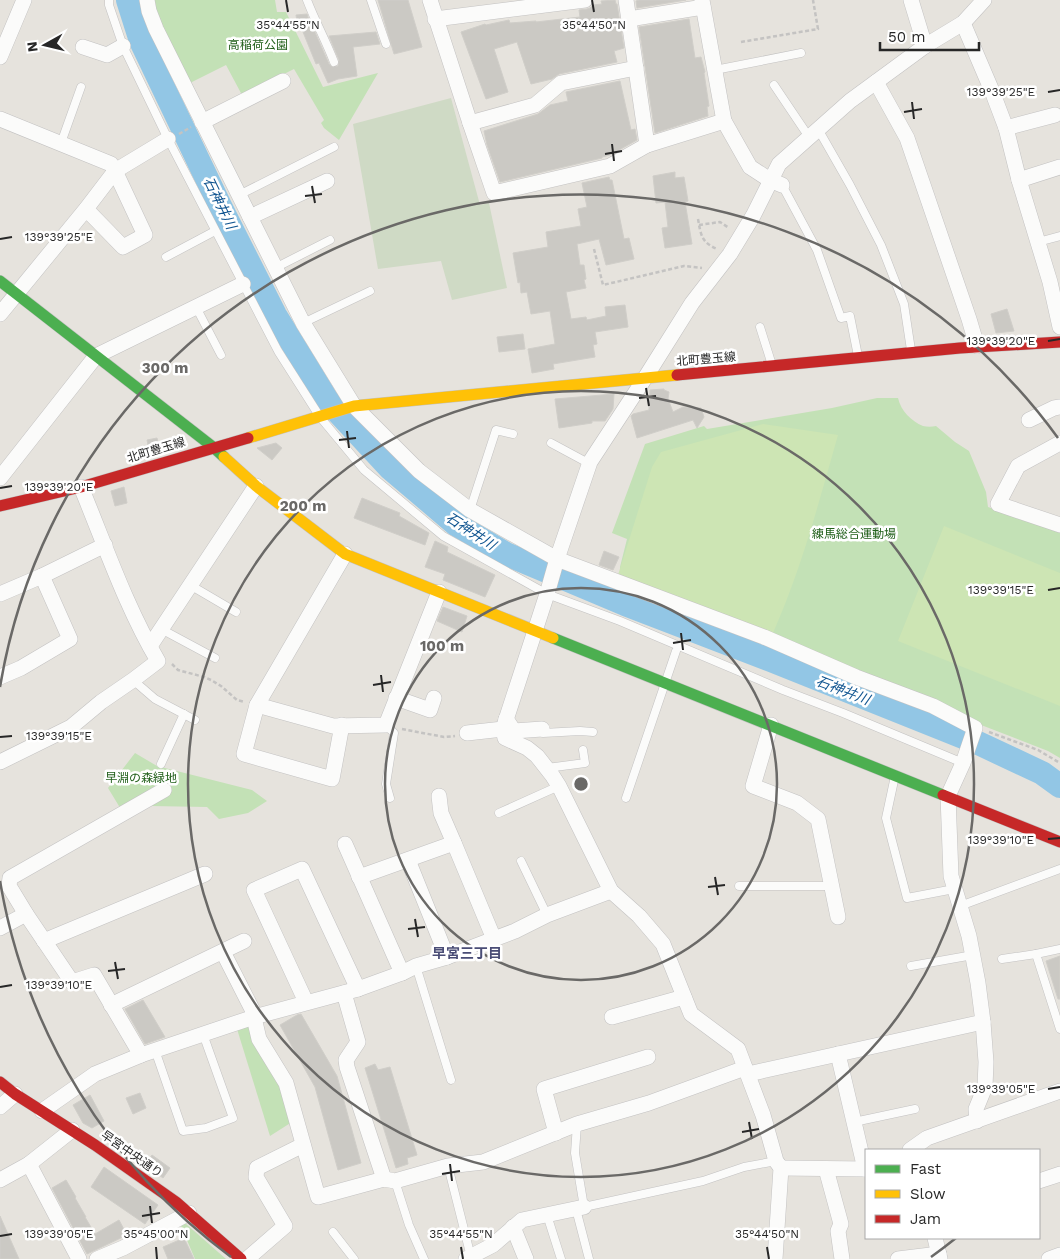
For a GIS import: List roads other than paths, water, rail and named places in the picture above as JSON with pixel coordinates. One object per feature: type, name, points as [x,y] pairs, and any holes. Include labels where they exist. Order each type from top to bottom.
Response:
[{"type":"street","points":[[0,57],[24,0]]},
{"type":"street","points":[[146,0],[156,29],[303,323],[354,406],[420,471],[470,510],[556,562],[764,637],[856,678],[933,706],[975,728],[963,763],[948,796],[951,876],[969,936],[983,1022],[986,1062],[985,1087],[976,1109],[977,1121]]},
{"type":"street","points":[[430,0],[494,193],[610,166],[647,145],[724,121]]},
{"type":"street","points":[[435,19],[577,0]]},
{"type":"street","points":[[626,0],[647,145]]},
{"type":"street","points":[[911,0],[925,46]]},
{"type":"street","points":[[775,1259],[778,1164],[763,1115],[738,1049],[691,1014],[663,944],[639,916],[611,891],[559,786],[537,756],[527,748],[505,738],[504,724],[556,562],[590,464],[646,378],[692,302],[730,254],[776,183],[778,164],[850,101],[925,46],[963,23],[984,0]]},
{"type":"street","points":[[629,19],[703,4],[724,121],[750,167],[776,183]]},
{"type":"street","points":[[963,23],[1006,128],[1019,180],[1050,282],[1060,327]]},
{"type":"street","points":[[83,47],[106,55],[123,46]]},
{"type":"street","points":[[470,122],[535,105],[561,83],[636,68]]},
{"type":"street","points":[[202,122],[283,81]]},
{"type":"street","points":[[876,82],[907,138],[977,346]]},
{"type":"street","points":[[1006,128],[1054,116]]},
{"type":"street","points":[[0,118],[111,164],[145,236],[123,247],[86,209]]},
{"type":"street","points":[[0,314],[115,171],[168,139]]},
{"type":"street","points":[[1019,180],[1060,167]]},
{"type":"street","points":[[250,218],[326,181]]},
{"type":"street","points":[[0,281],[213,448],[256,486],[345,554],[1060,842]]},
{"type":"street","points":[[0,478],[96,356],[243,284]]},
{"type":"street","name":"北町豊玉線","points":[[0,506],[81,487],[354,406],[977,346],[1060,342]]},
{"type":"street","points":[[1029,420],[1060,407]]},
{"type":"street","points":[[1060,443],[1018,466],[998,504],[1060,525]]},
{"type":"street","points":[[150,646],[256,486]]},
{"type":"street","points":[[0,762],[71,727],[101,702],[158,661],[131,607],[81,487]]},
{"type":"street","points":[[0,594],[105,545]]},
{"type":"street","points":[[342,726],[332,779],[244,754],[257,705],[345,554]]},
{"type":"street","points":[[0,678],[70,640],[42,576]]},
{"type":"street","points":[[257,705],[333,726],[388,727],[396,698],[439,592]]},
{"type":"street","points":[[396,698],[430,710],[434,698]]},
{"type":"street","points":[[467,733],[504,724],[510,726],[514,731],[542,730]]},
{"type":"street","points":[[771,725],[752,786],[797,803],[818,819],[838,916]]},
{"type":"street","points":[[148,1053],[111,1005],[94,975],[72,982],[26,914],[4,888],[10,878],[164,790]]},
{"type":"street","points":[[439,796],[441,813],[494,939]]},
{"type":"street","points":[[359,877],[454,843]]},
{"type":"street","points":[[345,844],[402,973]]},
{"type":"street","points":[[408,860],[446,957]]},
{"type":"street","points":[[306,1002],[254,890],[302,869],[351,991],[358,1042],[346,1060],[347,1067],[389,1180]]},
{"type":"street","points":[[44,941],[205,874]]},
{"type":"street","points":[[42,1111],[95,1074],[148,1053],[254,1017],[351,991],[515,931],[548,915],[611,891]]},
{"type":"street","points":[[0,928],[26,914]]},
{"type":"street","points":[[111,1005],[244,941]]},
{"type":"street","points":[[223,952],[252,1009],[259,1039],[286,1083],[318,1197],[448,1166],[483,1162],[577,1124],[747,1071],[838,1054],[983,1022]]},
{"type":"street","points":[[612,1017],[684,997]]},
{"type":"street","points":[[778,1164],[826,1169],[865,1169],[838,1054]]},
{"type":"street","points":[[556,1132],[544,1089],[648,1057]]},
{"type":"street","name":"早宮中央通り","points":[[0,1082],[15,1094],[95,1145],[189,1212],[240,1259]]},
{"type":"street","points":[[911,1149],[927,1138],[1060,1091]]},
{"type":"street","points":[[0,1107],[15,1094]]},
{"type":"street","points":[[0,1180],[29,1164],[72,1130]]},
{"type":"street","points":[[247,1259],[285,1226],[256,1177],[258,1168],[303,1145]]},
{"type":"street","points":[[29,1164],[79,1259]]},
{"type":"street","points":[[826,1169],[841,1224],[838,1231],[842,1259]]},
{"type":"street","points":[[1040,1181],[1060,1174]]},
{"type":"street","points":[[468,1258],[493,1245],[522,1220],[580,1208]]},
{"type":"street","points":[[97,1259],[123,1248],[189,1212]]},
{"type":"street","points":[[513,1228],[526,1259]]},
{"type":"street","points":[[898,1259],[940,1257],[935,1239]]},
{"type":"street","points":[[1049,1259],[1060,1255]]},
{"type":"lane","points":[[109,0],[123,46],[168,139],[278,351],[320,417],[364,470],[443,536],[548,591],[963,763]]},
{"type":"lane","points":[[307,0],[334,62]]},
{"type":"lane","points":[[372,0],[386,44]]},
{"type":"lane","points":[[715,70],[802,53]]},
{"type":"lane","points":[[774,85],[814,133],[850,185],[881,244],[904,304],[911,352]]},
{"type":"lane","points":[[61,143],[81,87]]},
{"type":"lane","points":[[239,195],[334,147]]},
{"type":"lane","points":[[776,183],[796,208],[817,250],[841,318],[850,316],[859,358]]},
{"type":"lane","points":[[166,257],[215,231]]},
{"type":"lane","points":[[1038,242],[1060,236]]},
{"type":"lane","points":[[275,268],[330,240]]},
{"type":"lane","points":[[303,323],[370,291]]},
{"type":"lane","points":[[196,307],[221,355]]},
{"type":"lane","points":[[760,327],[773,366]]},
{"type":"lane","points":[[470,510],[496,430],[514,434]]},
{"type":"lane","points":[[551,443],[590,464]]},
{"type":"lane","points":[[190,585],[236,612]]},
{"type":"lane","points":[[161,629],[215,658]]},
{"type":"lane","points":[[626,798],[676,650]]},
{"type":"lane","points":[[132,680],[155,699],[195,720]]},
{"type":"lane","points":[[161,764],[184,714]]},
{"type":"lane","points":[[388,727],[394,733],[386,784],[390,798]]},
{"type":"lane","points":[[542,730],[543,732],[593,732]]},
{"type":"lane","points":[[546,768],[585,763],[584,750]]},
{"type":"lane","points":[[895,775],[886,818],[907,898],[954,889]]},
{"type":"lane","points":[[499,813],[559,786]]},
{"type":"lane","points":[[521,861],[548,915]]},
{"type":"lane","points":[[960,906],[1060,869]]},
{"type":"lane","points":[[739,886],[832,886]]},
{"type":"lane","points":[[1002,959],[1060,949]]},
{"type":"lane","points":[[1036,954],[1060,1029]]},
{"type":"lane","points":[[910,966],[973,955]]},
{"type":"lane","points":[[416,966],[451,1080]]},
{"type":"lane","points":[[148,1053],[184,1130],[206,1128],[233,1118],[203,1034]]},
{"type":"lane","points":[[854,1122],[915,1109]]},
{"type":"lane","points":[[577,1124],[575,1152],[580,1208],[589,1259]]},
{"type":"lane","points":[[580,1208],[703,1180],[744,1167],[778,1164]]},
{"type":"lane","points":[[448,1166],[468,1258]]},
{"type":"lane","points":[[389,1180],[424,1259]]},
{"type":"lane","points":[[547,1215],[561,1259]]},
{"type":"lane","points":[[334,1232],[354,1259]]},
{"type":"waterway","name":"石神井川","points":[[128,0],[141,41],[220,206],[275,315],[327,400],[390,468],[457,525],[506,554],[625,604],[976,742],[1042,773],[1060,786]]},
{"type":"district","name":"早宮三丁目","points":[[467,953]]},
{"type":"park label","name":"高稲荷公園","points":[[258,45]]},
{"type":"park label","name":"練馬総合運動場","points":[[854,534]]},
{"type":"park label","name":"早淵の森緑地","points":[[141,778]]}]
